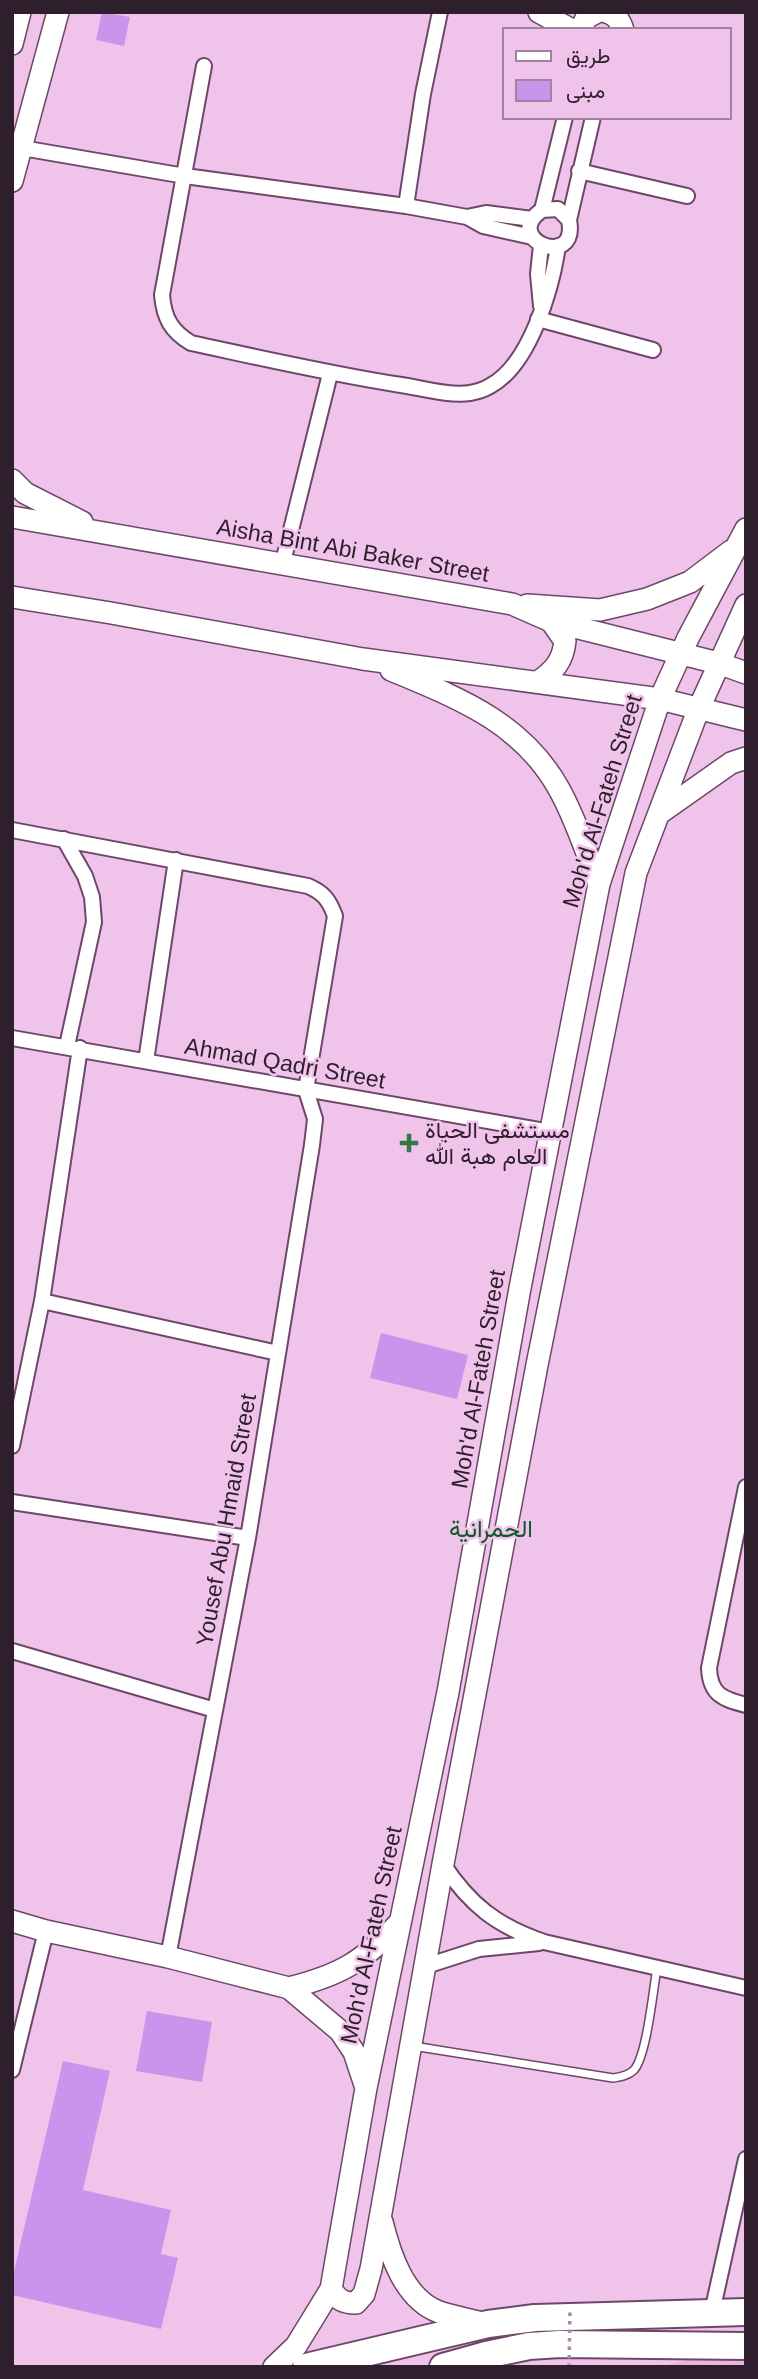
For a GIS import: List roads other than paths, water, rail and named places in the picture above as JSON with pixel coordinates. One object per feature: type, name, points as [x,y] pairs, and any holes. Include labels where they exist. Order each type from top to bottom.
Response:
[{"type":"highway","points":[[306,2367],[488,2324],[535,2318],[746,2312]]},
{"type":"highway","points":[[443,2367],[486,2354],[529,2346],[746,2346]]},
{"type":"main road","points":[[12,44],[20,12]]},
{"type":"main road","points":[[12,181],[58,12]]},
{"type":"main road","points":[[539,12],[568,28]]},
{"type":"main road","points":[[12,480],[25,493],[103,533]]},
{"type":"main road","name":"Aisha Bint Abi Baker Street","points":[[12,517],[512,604],[551,621],[718,663],[746,673]]},
{"type":"main road","points":[[512,604],[600,610],[647,599],[690,582],[742,537]]},
{"type":"main road","name":"Moh'd Al-Fateh Street","points":[[274,2367],[296,2346],[331,2289],[366,2088],[448,1692],[599,884],[660,699],[680,654],[742,537]]},
{"type":"main road","points":[[12,597],[363,659],[660,699],[746,720]]},
{"type":"main road","points":[[331,2289],[337,2299],[345,2303],[356,2303],[364,2294],[381,2220],[443,1864],[537,1365],[636,873],[699,708],[746,605]]},
{"type":"main road","points":[[538,682],[549,674],[564,655],[565,641],[551,621]]},
{"type":"main road","points":[[363,659],[468,702],[514,734],[539,758],[560,790],[599,884]]},
{"type":"main road","points":[[660,813],[732,763],[746,758]]},
{"type":"main road","points":[[12,1921],[289,1988],[340,2031],[354,2052],[366,2088]]},
{"type":"main road","points":[[289,1988],[326,1979],[351,1966],[378,1946],[400,1922]]},
{"type":"main road","points":[[381,2220],[388,2247],[405,2283],[417,2296],[437,2311],[488,2324]]},
{"type":"street","points":[[406,206],[423,94],[440,12]]},
{"type":"street","points":[[204,66],[162,295],[163,310],[169,324],[178,335],[191,343],[330,374],[470,393],[489,387],[506,375],[519,360],[554,276],[558,246]]},
{"type":"street","points":[[540,313],[537,241],[530,228],[537,215],[564,119]]},
{"type":"street","points":[[467,216],[483,226],[537,241],[552,248],[558,246],[569,235],[569,220],[592,119]]},
{"type":"street","points":[[22,148],[185,176],[467,216],[486,213],[537,215],[558,209],[569,220]]},
{"type":"street","points":[[579,172],[687,196]]},
{"type":"street","points":[[540,313],[653,350]]},
{"type":"street","points":[[282,566],[330,374]]},
{"type":"street","points":[[12,830],[308,886],[321,892],[330,902],[335,916],[306,1090]]},
{"type":"street","points":[[12,1446],[42,1301],[73,1047],[94,922],[92,897],[85,876],[64,839]]},
{"type":"street","points":[[146,1061],[176,860]]},
{"type":"street","name":"Ahmad Qadri Street","points":[[12,1038],[551,1132]]},
{"type":"street","name":"Yousef Abu Hmaid Street","points":[[167,1957],[248,1538],[312,1146],[314,1119],[306,1090]]},
{"type":"street","points":[[42,1301],[278,1353]]},
{"type":"street","points":[[746,1487],[709,1668],[709,1680],[715,1691],[725,1699],[746,1705]]},
{"type":"street","points":[[12,1502],[248,1538]]},
{"type":"street","points":[[12,1651],[215,1710]]},
{"type":"street","points":[[443,1864],[457,1886],[475,1905],[507,1927],[544,1942],[746,1988]]},
{"type":"street","points":[[12,2070],[46,1931]]},
{"type":"street","points":[[426,1966],[479,1949],[544,1942]]},
{"type":"street","points":[[712,2312],[746,2159]]},
{"type":"lane","points":[[412,2046],[613,2078],[624,2076],[635,2069],[645,2039],[657,1968]]},
{"type":"place","name":"مستشفى الحياة العام هبة الله","points":[[409,1143]]},
{"type":"district","name":"الحمرانية","points":[[491,1529]]}]
